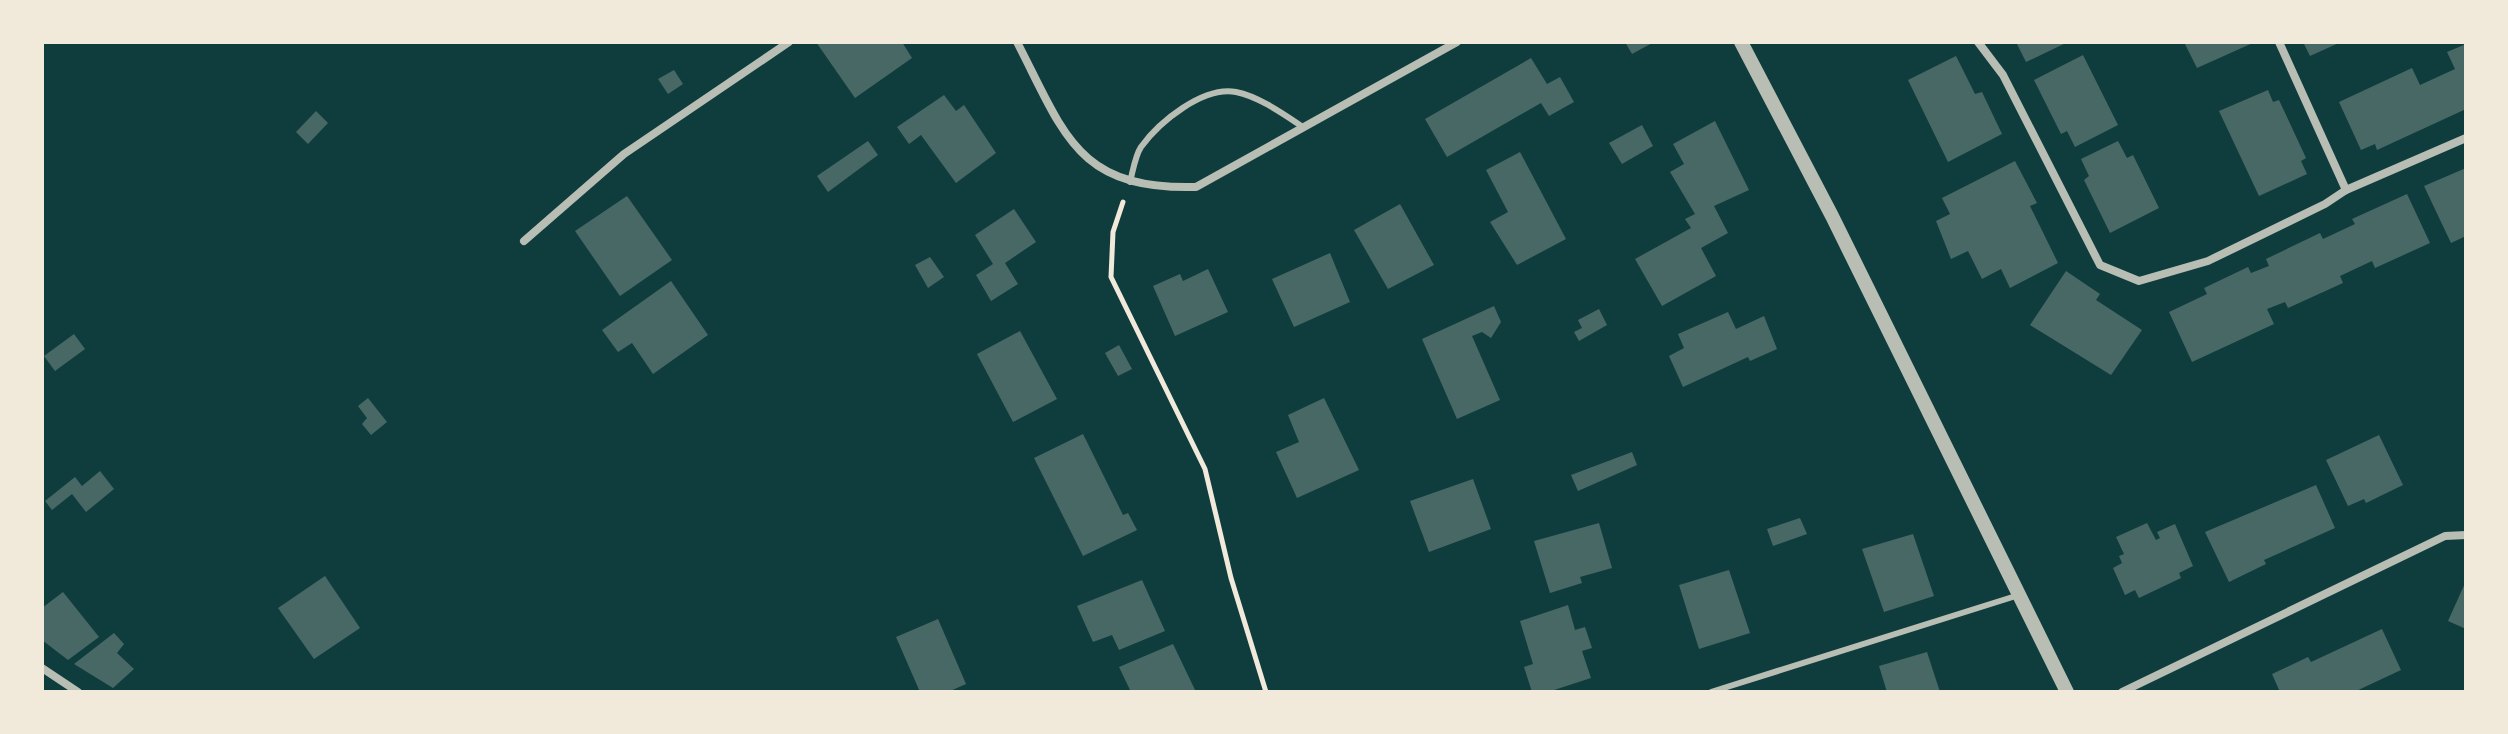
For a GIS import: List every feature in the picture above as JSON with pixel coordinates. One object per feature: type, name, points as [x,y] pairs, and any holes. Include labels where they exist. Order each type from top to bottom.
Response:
[{"type":"street","points":[[524,241],[624,154],[789,42]]},
{"type":"street","points":[[1017,42],[1066,138],[1083,157],[1130,182],[1196,187],[1457,42]]},
{"type":"street","points":[[1741,42],[1832,216],[2067,692]]},
{"type":"street","points":[[1978,42],[2003,75],[2100,265],[2139,281],[2208,261],[2346,190],[2466,138]]},
{"type":"street","points":[[2279,42],[2346,190]]},
{"type":"street","points":[[2122,692],[2445,536],[2466,535]]},
{"type":"street","points":[[42,668],[78,692]]},
{"type":"lane","points":[[1130,182],[1139,149],[1175,111],[1199,100],[1235,92],[1284,114],[1303,127]]},
{"type":"lane","points":[[1711,692],[2019,595]]},
{"type":"path","points":[[1130,182],[1113,232],[1111,277],[1205,469],[1231,578],[1266,692]]},
{"type":"building","points":[[816,42],[902,42],[912,58],[855,98]]},
{"type":"building","points":[[1625,42],[1654,42],[1632,54]]},
{"type":"building","points":[[2016,42],[2068,42],[2026,62]]},
{"type":"building","points":[[2184,42],[2255,42],[2197,68]]},
{"type":"building","points":[[2303,42],[2341,42],[2310,56]]},
{"type":"building","points":[[2466,44],[2466,109],[2377,150],[2375,144],[2361,150],[2339,102],[2412,68],[2420,85],[2455,69],[2447,52]]},
{"type":"building","points":[[2083,55],[2118,125],[2075,147],[2067,131],[2061,134],[2034,80]]},
{"type":"building","points":[[1956,56],[1975,94],[1982,92],[2002,134],[1948,162],[1908,80]]},
{"type":"building","points":[[1531,58],[1547,84],[1560,77],[1574,102],[1549,116],[1541,103],[1447,157],[1425,119]]},
{"type":"building","points":[[674,70],[683,84],[668,94],[658,79]]},
{"type":"building","points":[[2268,90],[2273,102],[2279,100],[2306,158],[2301,161],[2307,174],[2259,196],[2219,111]]},
{"type":"building","points":[[944,95],[956,111],[964,105],[996,153],[956,183],[921,135],[909,144],[897,127]]},
{"type":"building","points":[[316,111],[328,123],[308,144],[296,132]]},
{"type":"building","points":[[1715,121],[1749,190],[1714,206],[1728,233],[1701,248],[1716,276],[1662,306],[1635,259],[1691,228],[1685,219],[1695,214],[1670,172],[1684,164],[1673,144]]},
{"type":"building","points":[[1642,125],[1653,146],[1622,164],[1609,143]]},
{"type":"building","points":[[868,141],[878,155],[828,192],[817,176]]},
{"type":"building","points":[[2118,141],[2127,158],[2133,155],[2159,208],[2110,233],[2084,180],[2089,176],[2081,159]]},
{"type":"building","points":[[1520,152],[1566,239],[1517,265],[1490,222],[1508,212],[1486,170]]},
{"type":"building","points":[[2015,161],[2037,203],[2030,206],[2058,263],[2010,288],[2001,269],[1982,279],[1968,251],[1951,259],[1936,221],[1950,214],[1942,198]]},
{"type":"building","points":[[2466,168],[2466,236],[2451,243],[2424,186]]},
{"type":"building","points":[[2407,194],[2430,243],[2375,268],[2372,261],[2340,276],[2343,283],[2288,308],[2285,302],[2267,309],[2274,324],[2192,362],[2169,312],[2207,294],[2204,288],[2248,267],[2251,273],[2269,266],[2266,259],[2320,233],[2323,239],[2355,224],[2352,219]]},
{"type":"building","points":[[627,196],[672,260],[620,296],[575,231]]},
{"type":"building","points":[[1400,204],[1434,265],[1388,289],[1354,230]]},
{"type":"building","points":[[1014,209],[1036,242],[1005,263],[1018,284],[991,301],[976,275],[993,264],[975,235]]},
{"type":"building","points":[[1330,253],[1350,302],[1294,327],[1272,279]]},
{"type":"building","points":[[930,257],[944,277],[928,288],[915,265]]},
{"type":"building","points":[[1208,269],[1228,312],[1175,336],[1153,286],[1180,274],[1183,281]]},
{"type":"building","points":[[2066,271],[2100,294],[2096,300],[2142,330],[2111,375],[2030,325]]},
{"type":"building","points":[[671,281],[708,335],[653,374],[632,343],[618,352],[602,330]]},
{"type":"building","points":[[1494,306],[1501,322],[1491,338],[1482,332],[1472,336],[1500,400],[1457,419],[1422,339]]},
{"type":"building","points":[[1599,309],[1607,325],[1579,341],[1574,332],[1582,328],[1578,320]]},
{"type":"building","points":[[1728,312],[1736,329],[1764,316],[1777,349],[1750,361],[1748,357],[1683,387],[1669,356],[1684,348],[1678,334]]},
{"type":"building","points":[[1020,331],[1057,399],[1013,422],[977,354]]},
{"type":"building","points":[[74,334],[85,349],[55,371],[44,356]]},
{"type":"building","points":[[1119,345],[1132,369],[1118,376],[1105,353]]},
{"type":"building","points":[[368,398],[387,422],[371,435],[362,424],[367,418],[358,406]]},
{"type":"building","points":[[1324,398],[1359,470],[1297,498],[1276,452],[1299,442],[1288,415]]},
{"type":"building","points":[[1083,434],[1123,515],[1128,513],[1137,530],[1083,556],[1034,458]]},
{"type":"building","points":[[2379,435],[2403,485],[2366,503],[2364,499],[2348,506],[2326,460]]},
{"type":"building","points":[[1632,452],[1637,465],[1578,491],[1571,475]]},
{"type":"building","points":[[100,471],[114,489],[86,512],[72,494],[52,510],[45,501],[75,477],[82,486]]},
{"type":"building","points":[[1473,479],[1491,529],[1429,552],[1410,501]]},
{"type":"building","points":[[2316,485],[2335,528],[2264,560],[2266,564],[2229,582],[2205,532]]},
{"type":"building","points":[[1800,518],[1807,534],[1773,546],[1767,529]]},
{"type":"building","points":[[1599,523],[1612,568],[1580,577],[1582,583],[1550,593],[1534,541]]},
{"type":"building","points":[[2147,523],[2156,540],[2160,538],[2157,532],[2175,524],[2193,566],[2179,573],[2181,578],[2139,598],[2135,590],[2125,595],[2113,568],[2122,563],[2119,556],[2124,554],[2116,537]]},
{"type":"building","points":[[1913,534],[1934,596],[1884,612],[1862,549]]},
{"type":"building","points":[[1729,570],[1750,633],[1699,649],[1679,585]]},
{"type":"building","points":[[325,576],[360,628],[314,659],[278,608]]},
{"type":"building","points":[[1142,580],[1165,631],[1119,650],[1112,635],[1093,642],[1077,606]]},
{"type":"building","points":[[2466,581],[2466,629],[2448,621]]},
{"type":"building","points":[[63,592],[99,637],[68,660],[42,640],[42,608]]},
{"type":"building","points":[[1568,605],[1575,630],[1585,627],[1592,648],[1582,651],[1591,678],[1548,692],[1532,692],[1524,667],[1533,664],[1520,621]]},
{"type":"building","points":[[938,619],[966,684],[948,692],[920,692],[896,637]]},
{"type":"building","points":[[2382,629],[2401,670],[2354,692],[2280,692],[2272,674],[2308,657],[2311,662]]},
{"type":"building","points":[[114,633],[124,644],[117,653],[134,669],[113,688],[74,664]]},
{"type":"building","points":[[1173,644],[1196,692],[1131,692],[1119,667]]},
{"type":"building","points":[[1927,652],[1940,692],[1887,692],[1879,666]]}]
